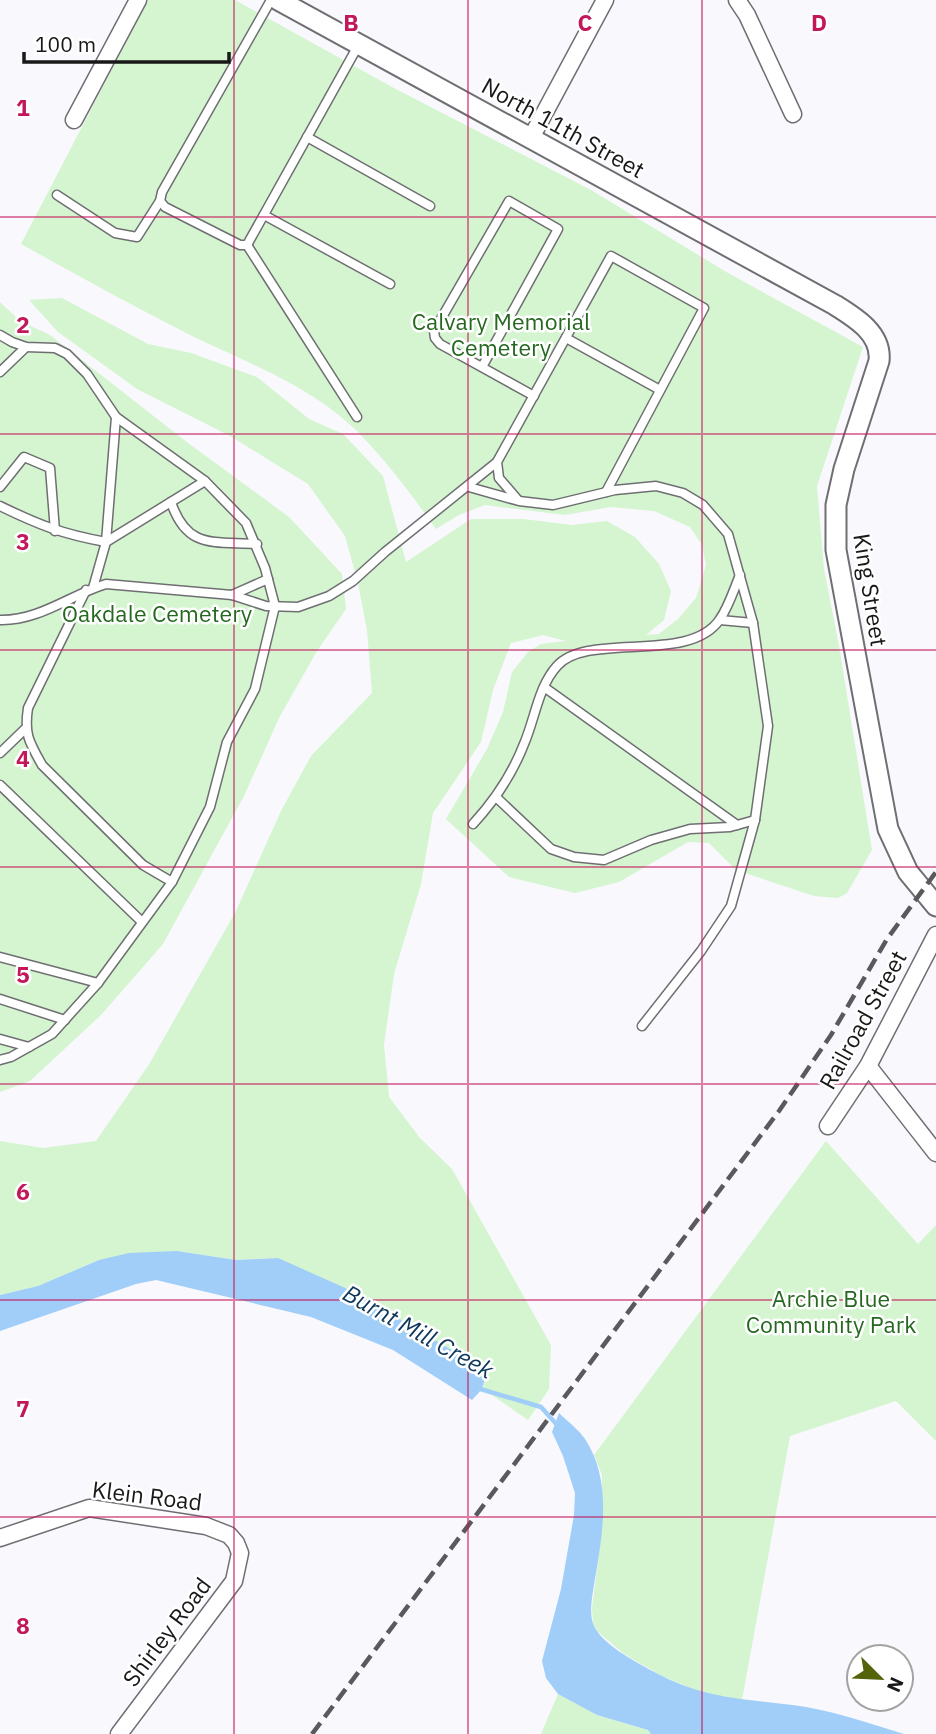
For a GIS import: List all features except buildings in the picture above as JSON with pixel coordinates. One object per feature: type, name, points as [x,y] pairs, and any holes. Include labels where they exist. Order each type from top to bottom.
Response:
[{"type":"street","points":[[74,120],[138,0]]},
{"type":"street","name":"North 11th Street","points":[[278,0],[824,298]]},
{"type":"street","points":[[531,138],[605,0]]},
{"type":"street","points":[[737,0],[747,15],[793,114]]},
{"type":"street","name":"King Street","points":[[824,298],[861,322],[872,334],[880,350],[879,361],[844,469],[836,505],[836,550],[888,829],[903,864],[936,906]]},
{"type":"street","name":"Railroad Street","points":[[828,1126],[868,1066],[936,935]]},
{"type":"street","points":[[868,1066],[936,1153]]},
{"type":"street","name":"Klein Road","points":[[0,1538],[75,1511],[98,1508],[220,1529],[236,1543],[240,1553]]},
{"type":"street","name":"Shirley Road","points":[[119,1734],[234,1581],[240,1553]]},
{"type":"lane","points":[[57,195],[116,233],[138,237],[271,0]]},
{"type":"lane","points":[[247,245],[359,44]]},
{"type":"lane","points":[[307,137],[430,206]]},
{"type":"lane","points":[[160,201],[165,207],[240,245],[247,245]]},
{"type":"lane","points":[[482,367],[558,229],[509,201],[434,331],[440,344],[534,396]]},
{"type":"lane","points":[[264,215],[390,284]]},
{"type":"lane","points":[[247,245],[357,417]]},
{"type":"lane","points":[[0,620],[38,614],[106,584],[232,595],[266,606],[298,607],[329,596],[363,573],[385,552],[497,462],[611,256],[704,308],[606,492]]},
{"type":"lane","points":[[0,335],[26,346],[54,348],[67,354],[87,374],[116,417],[205,481],[246,523],[257,544],[275,606],[255,689],[228,742],[210,807],[172,882],[98,983],[52,1034],[0,1060]]},
{"type":"lane","points":[[566,338],[660,390]]},
{"type":"lane","points":[[0,372],[26,346]]},
{"type":"lane","points":[[116,417],[106,542],[90,589],[28,708],[25,729],[41,765],[143,865],[172,882]]},
{"type":"lane","points":[[0,487],[24,457],[50,468],[55,531]]},
{"type":"lane","points":[[497,462],[499,478],[519,501]]},
{"type":"lane","points":[[0,506],[55,531],[106,542],[205,481]]},
{"type":"lane","points":[[469,487],[519,501],[553,505],[606,492],[656,486],[683,493],[703,505],[728,534],[753,623],[768,726],[755,820],[731,906],[701,951],[642,1026]]},
{"type":"lane","points":[[171,502],[183,528],[201,540],[257,544]]},
{"type":"lane","points":[[473,824],[497,798],[524,745],[544,687],[558,664],[580,653],[683,643],[705,633],[720,620],[740,575]]},
{"type":"lane","points":[[232,595],[268,579]]},
{"type":"lane","points":[[720,620],[753,623]]},
{"type":"lane","points":[[544,687],[737,825]]},
{"type":"lane","points":[[0,754],[25,729]]},
{"type":"lane","points":[[0,785],[141,921]]},
{"type":"lane","points":[[497,798],[551,849],[574,857],[604,860],[651,840],[690,829],[737,825],[755,820]]},
{"type":"lane","points":[[0,957],[98,983]]},
{"type":"lane","points":[[0,999],[65,1020]]},
{"type":"lane","points":[[0,1039],[29,1047]]},
{"type":"green space","name":"Calvary Memorial Cemetery","points":[[148,0],[235,0],[392,87],[591,190],[728,273],[863,347],[817,486],[824,569],[872,850],[847,893],[838,898],[814,896],[736,870],[709,843],[688,842],[619,882],[575,893],[509,877],[446,819],[487,749],[503,712],[512,672],[528,652],[541,644],[566,641],[543,635],[511,643],[493,690],[481,742],[433,813],[421,884],[394,974],[384,1045],[389,1097],[420,1138],[452,1169],[551,1345],[549,1389],[528,1420],[483,1389],[486,1376],[278,1258],[236,1260],[177,1251],[99,1260],[38,1286],[0,1295],[0,1141],[43,1148],[96,1141],[148,1066],[236,911],[281,811],[311,756],[372,693],[367,630],[345,536],[308,484],[230,436],[137,389],[58,332],[29,300],[62,298],[148,344],[191,353],[257,377],[309,419],[343,434],[383,476],[406,562],[471,519],[523,519],[572,525],[607,521],[635,537],[659,564],[671,591],[664,620],[646,635],[659,634],[678,619],[696,598],[706,565],[702,545],[690,527],[654,511],[611,507],[565,515],[485,505],[459,515],[436,529],[369,444],[341,416],[321,402],[279,377],[190,335],[21,244]]},
{"type":"green space","name":"Oakdale Cemetery","points":[[0,302],[20,321],[50,335],[188,443],[289,517],[342,574],[346,609],[317,651],[280,716],[244,796],[163,944],[101,1015],[30,1081],[0,1092]]},
{"type":"green space","name":"Archie Blue Community Park","points":[[826,1141],[918,1244],[936,1225],[936,1441],[896,1401],[790,1436],[742,1700],[703,1693],[662,1676],[624,1654],[597,1631],[593,1624],[592,1608],[601,1538],[602,1475],[594,1455]]},
{"type":"green space","points":[[558,1694],[597,1715],[648,1730],[651,1734],[541,1734]]},
{"type":"water","points":[[177,1251],[236,1260],[278,1258],[352,1291],[482,1368],[483,1386],[472,1400],[393,1350],[311,1317],[156,1280],[136,1284],[0,1331],[0,1295],[38,1286],[99,1260],[129,1253]]},
{"type":"water","points":[[559,1413],[585,1439],[599,1472],[603,1507],[601,1543],[591,1615],[594,1626],[606,1641],[654,1672],[698,1690],[733,1698],[818,1709],[904,1734],[651,1734],[648,1730],[597,1715],[558,1694],[546,1678],[542,1661],[561,1589],[574,1515],[575,1493],[552,1432]]},
{"type":"waterway","name":"Burnt Mill Creek","points":[[477,1388],[541,1407],[558,1426]]},
{"type":"railway","points":[[312,1734],[779,1111],[831,1035],[887,939],[936,872]]}]
